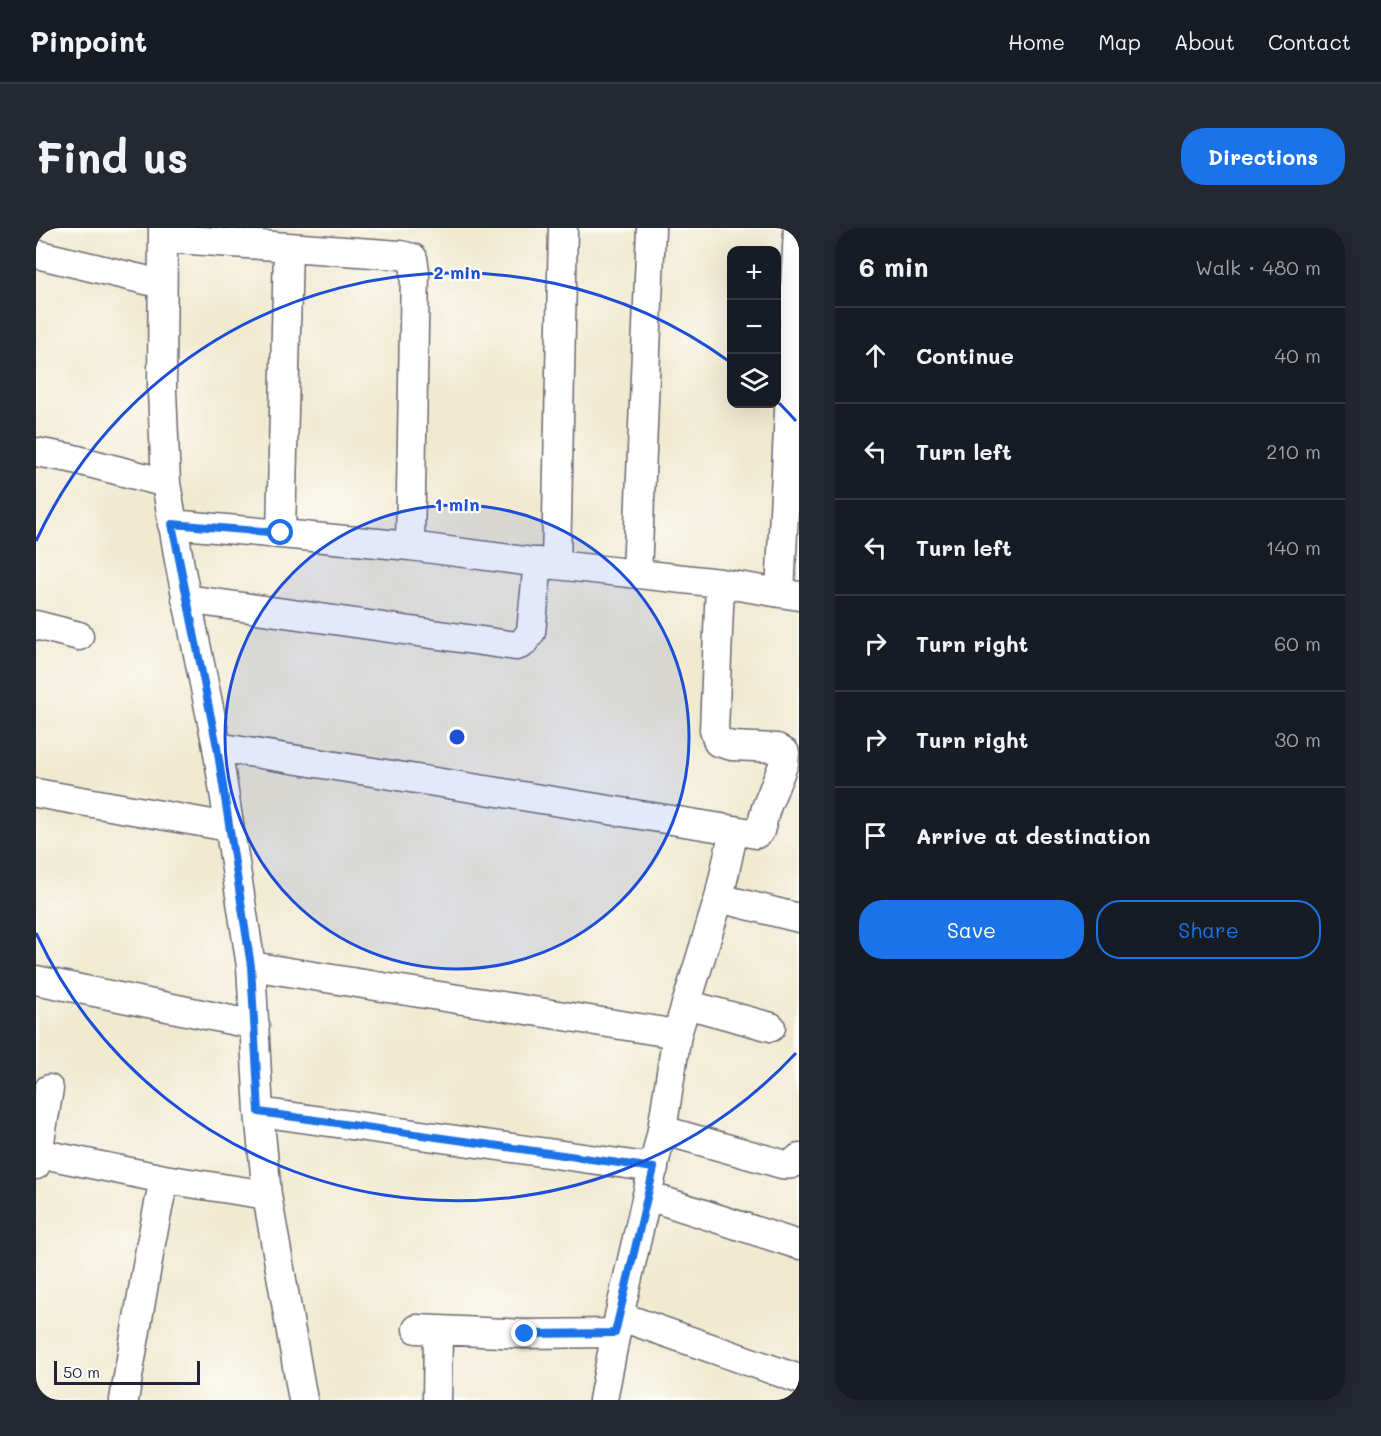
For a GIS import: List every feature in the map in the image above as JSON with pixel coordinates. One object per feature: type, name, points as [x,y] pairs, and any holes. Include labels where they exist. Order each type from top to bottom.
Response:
[{"type":"street","points":[[186,599],[516,646],[522,644],[531,632],[547,564],[563,228]]},
{"type":"street","points":[[637,574],[651,228]]},
{"type":"street","points":[[172,524],[410,546],[720,583],[790,595],[798,228]]},
{"type":"street","points":[[303,1400],[267,1195],[259,1112],[251,966],[217,747],[186,599],[166,483],[162,391],[163,233],[288,248],[400,255],[413,258],[415,271],[410,546]]},
{"type":"street","points":[[281,533],[288,248]]},
{"type":"street","points":[[36,254],[162,284]]},
{"type":"street","points":[[36,452],[70,458],[166,483]]},
{"type":"street","points":[[217,747],[756,834],[760,831],[766,808],[784,763],[785,753],[777,748],[732,746],[718,742],[714,730],[720,583]]},
{"type":"street","points":[[36,625],[79,636]]},
{"type":"street","points":[[36,794],[229,827]]},
{"type":"street","points":[[603,1400],[617,1325],[662,1130],[677,1034],[719,898],[734,830]]},
{"type":"street","points":[[719,898],[799,918]]},
{"type":"street","points":[[251,966],[677,1034]]},
{"type":"street","points":[[36,980],[255,1025]]},
{"type":"street","points":[[686,1004],[771,1027]]},
{"type":"street","points":[[49,1089],[37,1159],[267,1195]]},
{"type":"street","points":[[259,1112],[654,1168]]},
{"type":"street","points":[[662,1130],[782,1164],[795,1163],[799,1158]]},
{"type":"street","points":[[124,1400],[164,1179]]},
{"type":"street","points":[[648,1196],[799,1245]]},
{"type":"street","points":[[437,1400],[428,1330],[525,1334],[617,1325],[799,1379]]},
{"type":"route","points":[[281,533],[172,524],[217,747],[251,966],[259,1112],[654,1168],[615,1333],[525,1334]]}]
